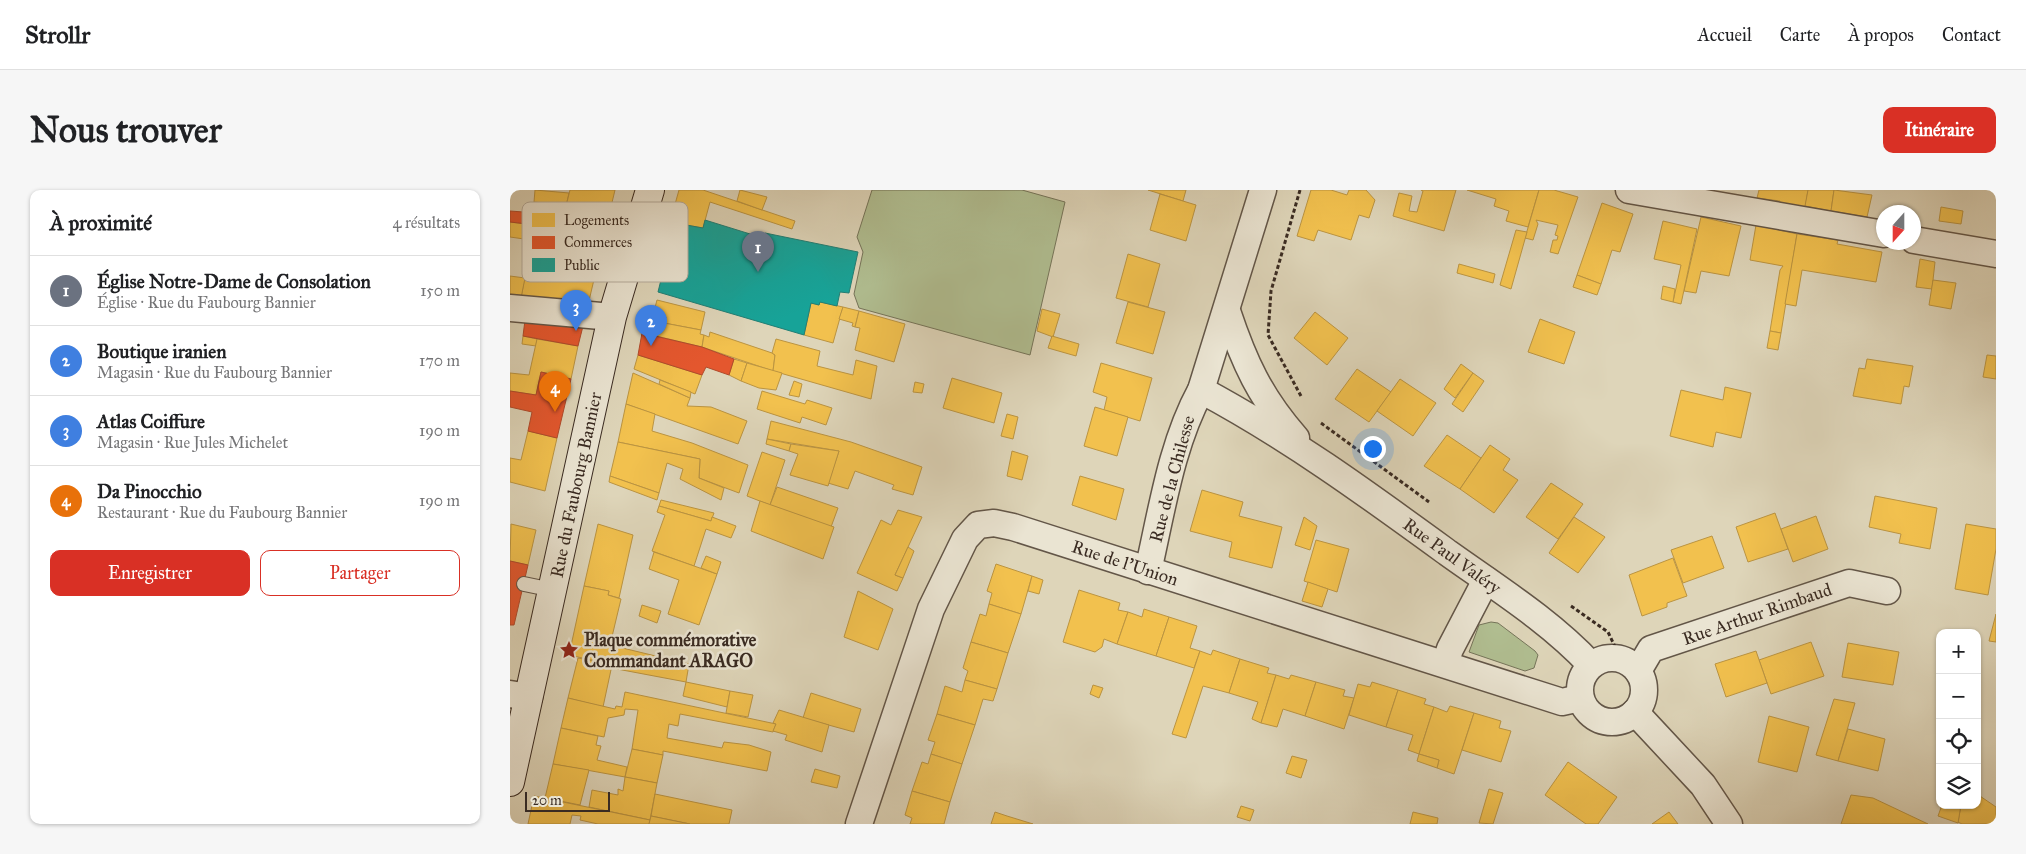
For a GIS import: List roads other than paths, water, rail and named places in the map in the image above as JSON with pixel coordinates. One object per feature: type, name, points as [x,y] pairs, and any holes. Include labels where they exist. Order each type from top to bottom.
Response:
[{"type":"main road","name":"Rue du Faubourg Bannier","points":[[646,202],[650,190]]},
{"type":"main road","name":"Rue du Faubourg Bannier","points":[[510,782],[519,696],[553,590],[612,317],[622,282]]},
{"type":"street","points":[[1200,390],[1227,311],[1263,190]]},
{"type":"street","points":[[1629,190],[1876,233]]},
{"type":"street","points":[[1921,241],[1996,254]]},
{"type":"street","points":[[510,308],[612,317]]},
{"type":"street","name":"Rue Paul Valéry","points":[[1227,311],[1242,357],[1259,388],[1282,422],[1307,452]]},
{"type":"street","name":"Rue Paul Valéry","points":[[1200,390],[1307,452],[1486,580],[1573,645],[1592,665]]},
{"type":"street","name":"Rue de la Chilesse","points":[[1148,571],[1179,438],[1187,415],[1200,390]]},
{"type":"street","name":"Rue de l'Union","points":[[859,824],[931,609],[965,539],[978,525],[994,523],[1013,527],[1562,702],[1580,698]]},
{"type":"street","points":[[1445,664],[1450,648],[1486,580]]},
{"type":"street","name":"Rue Arthur Rimbaud","points":[[1628,665],[1651,649],[1849,583],[1888,591]]},
{"type":"street","points":[[1609,658],[1628,665],[1642,678],[1643,696],[1635,712],[1622,720],[1608,721],[1590,713],[1580,698],[1581,679],[1592,665],[1609,658]]},
{"type":"street","points":[[1635,712],[1703,785],[1730,824]]},
{"type":"lane","points":[[524,584],[553,590]]},
{"type":"place","name":"Église Notre-Dame de Consolation","points":[[758,272]]},
{"type":"place","name":"Atlas Coiffure","points":[[576,331]]},
{"type":"place","name":"Boutique iranien","points":[[651,346]]},
{"type":"place","name":"Da Pinocchio","points":[[555,412]]},
{"type":"place","name":"Plaque commémorative Commandant ARAGO","points":[[569,650]]}]
